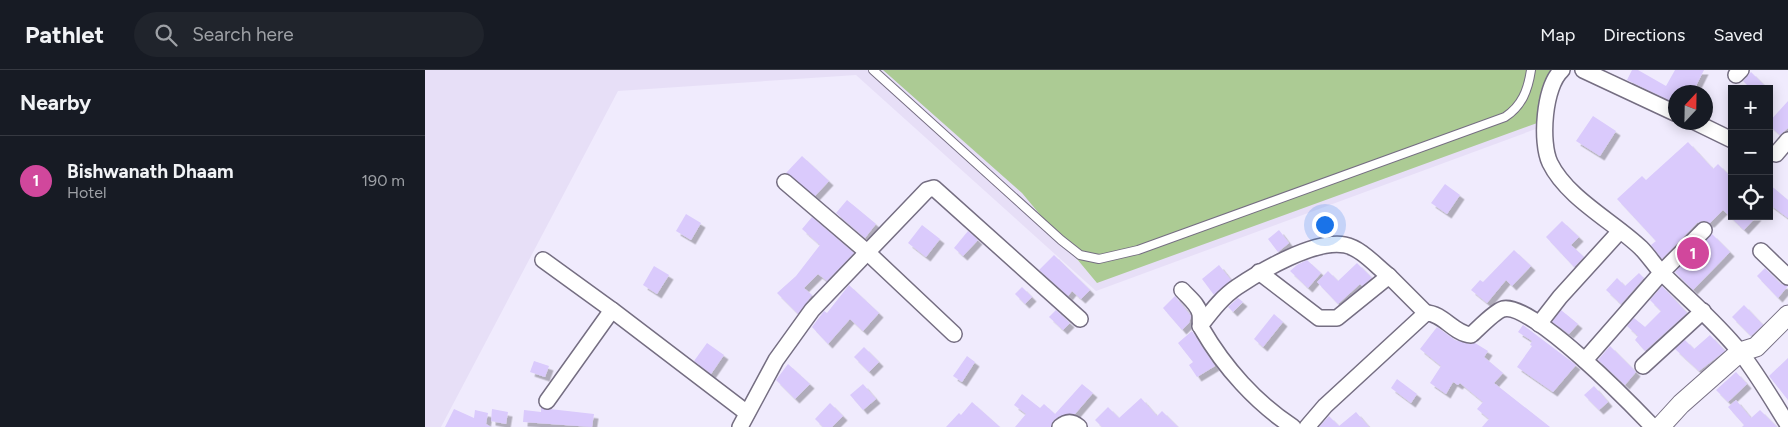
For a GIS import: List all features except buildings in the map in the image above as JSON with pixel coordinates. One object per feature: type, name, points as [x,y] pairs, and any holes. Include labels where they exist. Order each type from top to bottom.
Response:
[{"type":"street","points":[[1562,70],[1556,76],[1551,89],[1544,130],[1550,163],[1570,189],[1642,248],[1662,272],[1703,311],[1740,352],[1788,425]]},
{"type":"street","points":[[1583,70],[1668,110]]},
{"type":"street","points":[[1711,130],[1728,138]]},
{"type":"street","points":[[1776,154],[1788,140]]},
{"type":"street","points":[[785,182],[867,252],[954,334]]},
{"type":"street","points":[[740,427],[776,360],[812,310],[927,190],[934,188],[1080,319]]},
{"type":"street","points":[[1585,360],[1662,272],[1704,230]]},
{"type":"street","points":[[1539,324],[1560,297],[1620,231]]},
{"type":"street","points":[[1200,326],[1219,303],[1259,272],[1306,250],[1345,245],[1358,252],[1389,276],[1426,313]]},
{"type":"street","points":[[1761,251],[1788,277]]},
{"type":"street","points":[[543,260],[747,413]]},
{"type":"street","points":[[1259,272],[1319,318],[1329,319],[1337,318],[1389,276]]},
{"type":"street","points":[[1182,290],[1197,307],[1201,315],[1200,326],[1231,371],[1285,425]]},
{"type":"street","points":[[1307,427],[1325,406],[1426,313],[1433,313],[1465,335],[1471,335],[1502,309],[1513,308],[1539,324],[1585,360],[1617,388],[1653,427]]},
{"type":"street","points":[[547,401],[612,310]]},
{"type":"street","points":[[1643,366],[1703,311]]},
{"type":"street","points":[[1660,427],[1681,404],[1740,352],[1755,347],[1788,315]]},
{"type":"street","points":[[1060,427],[1068,422],[1073,422],[1079,427]]},
{"type":"lane","points":[[873,70],[1061,240],[1080,255],[1099,259],[1138,250],[1505,117],[1517,109],[1523,98],[1531,70]]},
{"type":"shaded area","points":[[425,70],[1557,70],[1544,126],[1096,291],[856,75],[618,91],[441,427],[425,427]]},
{"type":"green space","points":[[883,70],[1551,70],[1540,122],[1097,283],[1022,193]]},
{"type":"place","name":"Bishwanath Dhaam","points":[[1693,253]]}]
